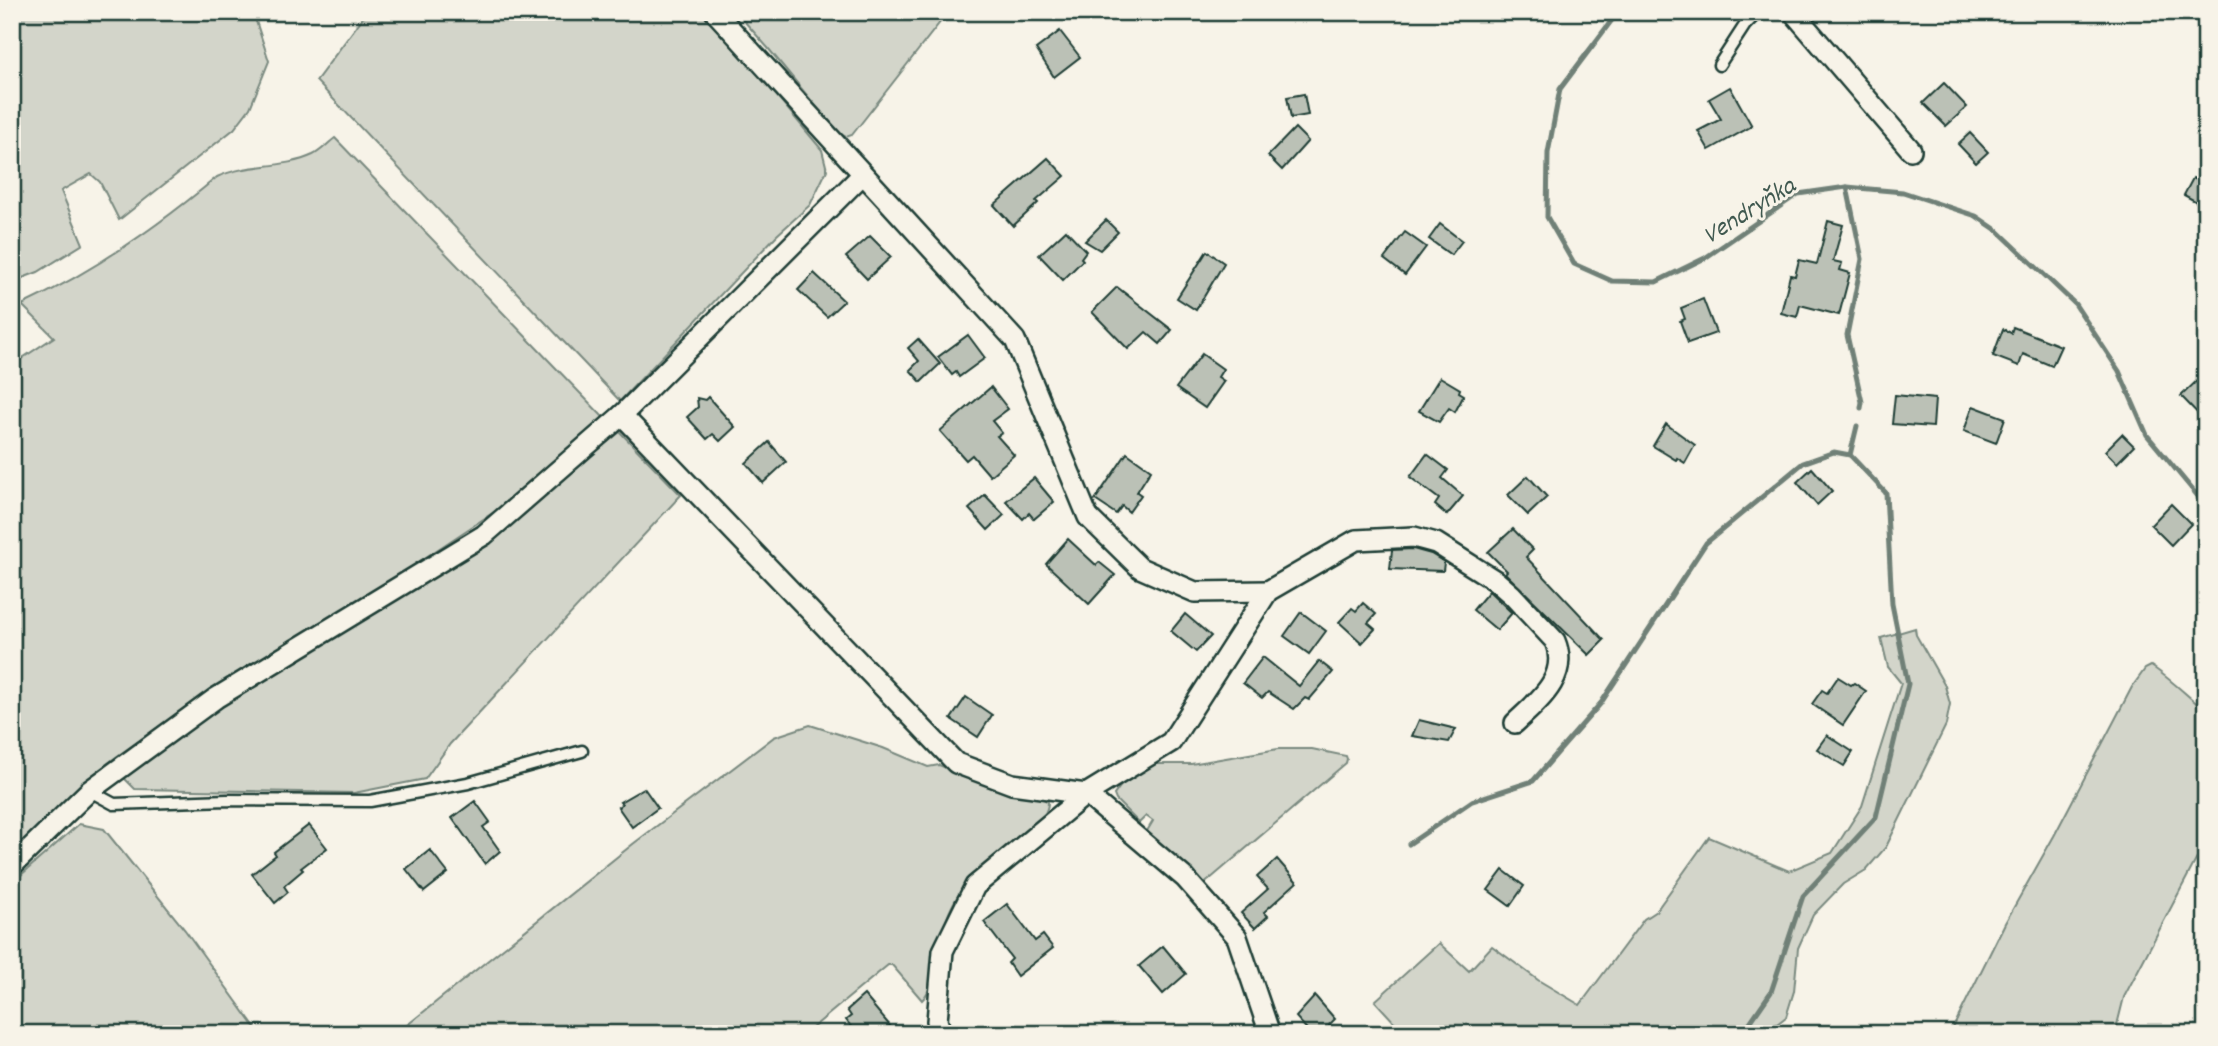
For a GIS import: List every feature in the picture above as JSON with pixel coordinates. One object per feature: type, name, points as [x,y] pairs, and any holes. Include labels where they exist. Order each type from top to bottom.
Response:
[{"type":"street","points":[[715,12],[1014,340],[1088,517],[1140,568],[1195,592],[1268,590]]},
{"type":"street","points":[[1793,12],[1911,150]]},
{"type":"street","points":[[12,866],[89,791],[216,698],[484,535],[622,415],[862,175]]},
{"type":"street","points":[[622,415],[956,764],[1012,784],[1086,794],[1185,878],[1237,937],[1270,1034]]},
{"type":"street","points":[[942,1034],[937,1021],[943,951],[975,886],[1086,794],[1171,742],[1268,590],[1356,540],[1414,537],[1436,543],[1513,595],[1555,641],[1560,663],[1556,678],[1546,693],[1516,723]]},
{"type":"lane","points":[[1718,65],[1745,25],[1758,12]]},
{"type":"lane","points":[[89,791],[114,804],[227,800],[370,801],[468,783],[582,751]]},
{"type":"shaded area","points":[[12,12],[253,12],[269,61],[250,108],[234,129],[119,220],[100,182],[91,174],[61,191],[83,244],[38,272],[12,282]]},
{"type":"shaded area","points":[[367,12],[453,12],[462,18],[467,12],[703,12],[725,34],[822,150],[827,170],[810,205],[777,235],[620,401],[316,81]]},
{"type":"shaded area","points":[[736,12],[948,12],[852,135],[846,137],[838,133]]},
{"type":"shaded area","points":[[335,138],[604,418],[503,506],[405,571],[211,690],[116,757],[81,784],[12,856],[12,365],[54,337],[22,305],[74,278],[124,247],[217,177],[301,159],[316,153]]},
{"type":"shaded area","points":[[620,432],[681,495],[450,744],[425,779],[354,793],[135,789],[124,778],[136,764],[164,741],[503,527]]},
{"type":"shaded area","points":[[1915,628],[1916,635],[1945,686],[1950,704],[1946,725],[1886,847],[1866,870],[1843,884],[1813,915],[1798,948],[1794,991],[1786,1017],[1764,1034],[1405,1034],[1375,1001],[1439,943],[1469,971],[1492,946],[1538,980],[1580,1005],[1644,919],[1656,911],[1709,837],[1789,871],[1832,853],[1862,806],[1901,683],[1888,667],[1881,638]]},
{"type":"shaded area","points":[[2151,666],[2206,711],[2206,841],[2124,997],[2117,1034],[1950,1034],[2005,923],[2132,687],[2145,669]]},
{"type":"shaded area","points":[[810,725],[883,748],[928,767],[939,765],[1003,791],[1040,797],[1048,802],[1037,825],[968,884],[956,898],[943,929],[930,987],[922,1000],[892,965],[888,965],[805,1034],[396,1034],[633,844],[774,737]]},
{"type":"shaded area","points":[[1278,749],[1312,749],[1346,756],[1347,759],[1346,763],[1202,886],[1147,831],[1153,821],[1146,816],[1139,823],[1114,795],[1122,784],[1154,764],[1191,764]]},
{"type":"shaded area","points":[[79,824],[104,829],[185,930],[260,1034],[12,1034],[12,883]]},
{"type":"building","points":[[1060,31],[1080,57],[1054,77],[1036,49]]},
{"type":"building","points":[[1944,83],[1967,107],[1946,126],[1923,103]]},
{"type":"building","points":[[1730,87],[1752,126],[1709,150],[1698,131],[1721,119],[1709,99]]},
{"type":"building","points":[[1304,94],[1308,115],[1291,118],[1287,97]]},
{"type":"building","points":[[1295,128],[1308,141],[1282,170],[1268,156]]},
{"type":"building","points":[[1970,133],[1988,152],[1976,163],[1958,144]]},
{"type":"building","points":[[1048,158],[1065,176],[1013,226],[994,205]]},
{"type":"building","points":[[2193,178],[2206,185],[2206,207],[2184,195]]},
{"type":"building","points":[[1106,220],[1118,232],[1100,250],[1085,241]]},
{"type":"building","points":[[1828,221],[1843,225],[1833,261],[1842,263],[1840,270],[1850,273],[1839,315],[1800,305],[1797,317],[1781,313],[1790,275],[1795,276],[1799,260],[1817,264]]},
{"type":"building","points":[[1440,224],[1462,241],[1451,255],[1429,239]]},
{"type":"building","points":[[1066,230],[1086,251],[1081,258],[1083,260],[1063,280],[1039,255]]},
{"type":"building","points":[[1405,232],[1426,247],[1405,275],[1384,259]]},
{"type":"building","points":[[870,236],[891,257],[867,279],[846,257]]},
{"type":"building","points":[[1207,251],[1224,263],[1196,310],[1177,298]]},
{"type":"building","points":[[814,273],[844,301],[827,317],[798,290]]},
{"type":"building","points":[[1117,287],[1172,330],[1160,344],[1146,332],[1128,349],[1092,312]]},
{"type":"building","points":[[1703,299],[1716,333],[1688,343],[1680,321],[1685,319],[1681,308]]},
{"type":"building","points":[[2013,327],[2061,346],[2052,366],[2023,354],[2019,366],[1993,356],[2003,329],[2011,333]]},
{"type":"building","points":[[968,335],[985,358],[959,377],[956,372],[952,375],[938,357]]},
{"type":"building","points":[[918,339],[940,364],[921,382],[910,370],[919,361],[908,348]]},
{"type":"building","points":[[1202,354],[1223,369],[1218,377],[1224,381],[1205,408],[1176,388]]},
{"type":"building","points":[[2206,372],[2206,422],[2181,396]]},
{"type":"building","points":[[1440,377],[1460,389],[1459,392],[1464,395],[1455,412],[1449,408],[1439,422],[1419,411]]},
{"type":"building","points":[[991,387],[1008,409],[992,421],[1002,433],[997,436],[1014,455],[990,476],[972,455],[966,460],[940,431]]},
{"type":"building","points":[[1895,395],[1935,399],[1933,427],[1892,424]]},
{"type":"building","points":[[708,397],[735,427],[720,441],[713,434],[707,439],[687,417],[698,407],[697,398],[705,400]]},
{"type":"building","points":[[1973,406],[2005,418],[1996,443],[1964,431]]},
{"type":"building","points":[[1666,424],[1695,445],[1685,463],[1653,446]]},
{"type":"building","points":[[2122,434],[2134,446],[2117,463],[2105,451]]},
{"type":"building","points":[[769,442],[786,462],[763,483],[746,463]]},
{"type":"building","points":[[1127,453],[1151,470],[1137,492],[1141,495],[1129,512],[1122,506],[1116,514],[1095,500]]},
{"type":"building","points":[[1427,454],[1448,470],[1442,478],[1463,496],[1447,515],[1435,505],[1439,499],[1410,477]]},
{"type":"building","points":[[1812,468],[1832,491],[1817,505],[1797,482]]},
{"type":"building","points":[[1528,476],[1547,497],[1528,515],[1508,495]]},
{"type":"building","points":[[1034,478],[1054,502],[1034,519],[1029,513],[1023,519],[1006,501]]},
{"type":"building","points":[[985,495],[1004,515],[988,530],[969,509]]},
{"type":"building","points":[[2171,504],[2191,524],[2171,545],[2151,525]]},
{"type":"building","points":[[1513,529],[1533,550],[1526,557],[1604,640],[1589,655],[1505,573],[1507,571],[1488,552]]},
{"type":"building","points":[[1068,539],[1096,565],[1099,562],[1115,575],[1089,604],[1046,564]]},
{"type":"building","points":[[1413,549],[1431,554],[1444,562],[1443,571],[1390,569],[1392,550]]},
{"type":"building","points":[[1489,591],[1512,613],[1497,630],[1473,610]]},
{"type":"building","points":[[1363,603],[1376,614],[1368,623],[1375,629],[1362,643],[1339,622],[1352,608],[1356,611]]},
{"type":"building","points":[[1301,612],[1326,631],[1309,654],[1284,636]]},
{"type":"building","points":[[1185,614],[1211,636],[1196,652],[1171,631]]},
{"type":"building","points":[[1263,657],[1299,686],[1319,661],[1333,672],[1309,700],[1305,698],[1294,709],[1268,692],[1262,698],[1243,683]]},
{"type":"building","points":[[1838,677],[1866,691],[1843,725],[1812,704],[1822,690],[1827,693]]},
{"type":"building","points":[[966,697],[992,715],[978,737],[951,719]]},
{"type":"building","points":[[1419,720],[1456,729],[1449,742],[1412,736]]},
{"type":"building","points":[[1827,735],[1853,752],[1844,766],[1817,749]]},
{"type":"building","points":[[644,788],[658,808],[632,827],[618,807],[622,804],[620,802]]},
{"type":"building","points":[[475,801],[490,822],[483,827],[500,851],[485,864],[452,818]]},
{"type":"building","points":[[309,825],[327,848],[301,868],[303,870],[284,886],[288,892],[275,903],[252,874],[276,855],[274,852]]},
{"type":"building","points":[[430,850],[448,873],[424,892],[406,869]]},
{"type":"building","points":[[1277,859],[1297,882],[1264,912],[1268,916],[1255,928],[1241,913],[1268,889],[1257,877]]},
{"type":"building","points":[[1503,870],[1524,886],[1510,906],[1488,890]]},
{"type":"building","points":[[1007,904],[1035,941],[1043,935],[1053,948],[1017,976],[1008,963],[1012,959],[984,922]]},
{"type":"building","points":[[1163,946],[1186,974],[1163,994],[1139,966]]},
{"type":"building","points":[[864,995],[891,1027],[883,1034],[857,1034],[846,1020],[851,1016],[847,1010]]},
{"type":"building","points":[[1315,996],[1335,1019],[1329,1025],[1336,1034],[1311,1034],[1296,1017]]},
{"type":"waterway","name":"Vendryňka","points":[[1618,12],[1560,89],[1548,153],[1547,217],[1574,264],[1612,281],[1656,282],[1705,258],[1798,194],[1847,187],[1903,192],[1976,216],[1998,231],[2075,304],[2119,371],[2147,435],[2206,506]]},
{"type":"waterway","points":[[1847,187],[1862,259],[1847,335],[1862,402],[1861,408]]},
{"type":"waterway","points":[[1742,1034],[1771,992],[1803,896],[1876,817],[1908,684],[1892,604],[1886,493],[1850,455],[1857,426]]},
{"type":"waterway","points":[[1409,844],[1472,801],[1533,781],[1601,703],[1706,543],[1803,463],[1834,452],[1850,455]]}]
